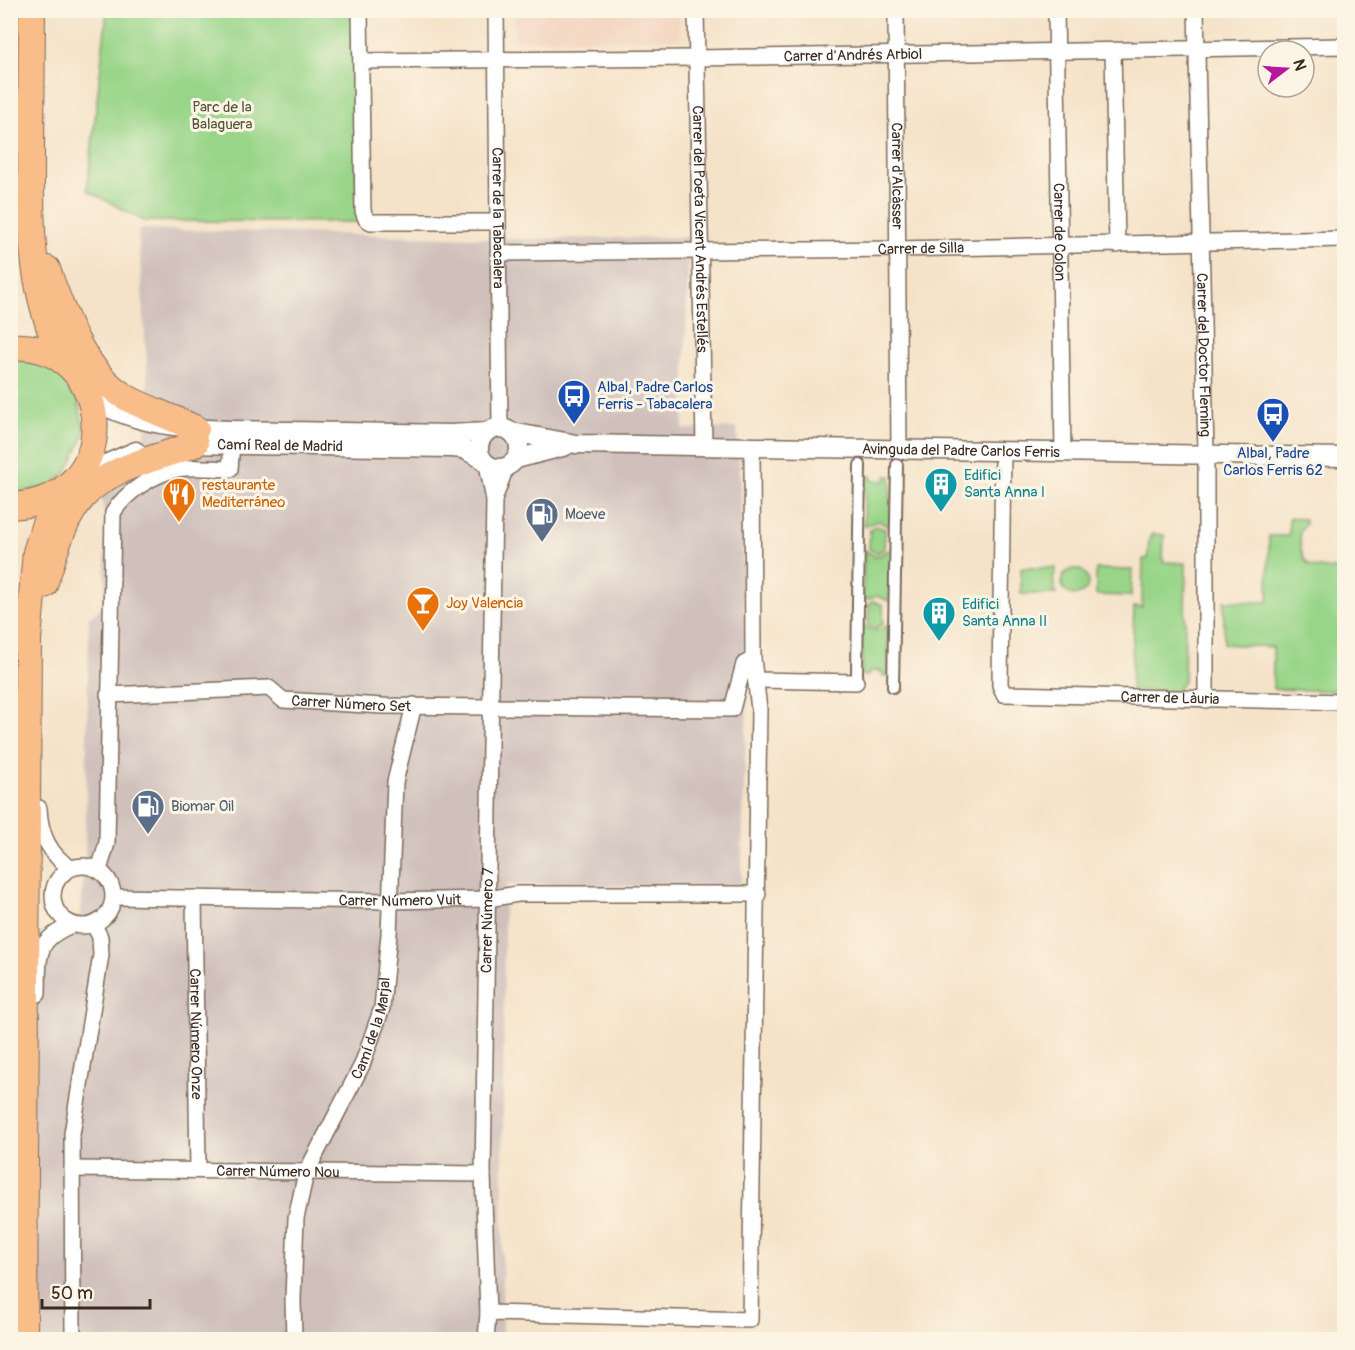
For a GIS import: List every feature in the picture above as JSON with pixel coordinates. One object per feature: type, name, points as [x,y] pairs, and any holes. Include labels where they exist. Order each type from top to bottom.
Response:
[{"type":"highway","points":[[32,10],[31,217],[34,273],[39,300],[49,332],[63,361]]},
{"type":"highway","points":[[31,217],[58,300],[79,343],[95,368],[113,388],[129,399],[196,436]]},
{"type":"highway","points":[[10,347],[43,351],[63,361],[79,377],[90,398],[96,424],[92,451],[80,475],[52,498],[31,505],[10,506]]},
{"type":"highway","points":[[28,640],[54,553],[66,524],[83,496],[115,474],[196,436]]},
{"type":"highway","points":[[24,1336],[28,640],[36,552],[52,498]]},
{"type":"street","points":[[360,10],[363,211],[366,219],[371,222],[498,222]]},
{"type":"street","name":"Carrer de la Tabacalera","points":[[496,10],[500,431]]},
{"type":"street","name":"Carrer del Poeta Vicent Andrés Estellés","points":[[696,10],[704,447]]},
{"type":"street","name":"Carrer d'Alcàsser","points":[[896,10],[898,458]]},
{"type":"street","name":"Carrer de Colon","points":[[1056,10],[1063,452]]},
{"type":"street","name":"Carrer del Doctor Fleming","points":[[1196,10],[1206,455],[1206,700]]},
{"type":"street","name":"Carrer d'Andrés Arbiol","points":[[361,61],[1056,53],[1344,46]]},
{"type":"street","points":[[1113,51],[1117,245]]},
{"type":"street","name":"Carrer de Silla","points":[[498,253],[898,249],[1344,239]]},
{"type":"street","name":"Camí Real de Madrid","points":[[90,398],[119,413],[145,422],[232,443],[452,448],[463,449],[484,461]]},
{"type":"street","points":[[500,431],[520,448],[511,463],[499,468],[484,461],[479,447],[500,431]]},
{"type":"street","name":"Camí Real de Madrid","points":[[80,475],[143,449],[196,436],[450,434],[500,431]]},
{"type":"street","name":"Avinguda del Padre Carlos Ferris","points":[[500,431],[576,444],[752,448],[898,458],[1003,451],[1344,457]]},
{"type":"street","points":[[99,870],[107,843],[113,513],[120,501],[148,481],[179,469],[230,469],[232,443]]},
{"type":"street","name":"Avinguda del Padre Carlos Ferris","points":[[511,463],[576,444]]},
{"type":"street","points":[[488,1313],[750,1320],[758,894],[757,680],[753,659],[752,448]]},
{"type":"street","name":"Carrer de Làuria","points":[[1003,451],[1000,687],[1004,694],[1011,696],[1344,702]]},
{"type":"street","points":[[894,687],[898,458]]},
{"type":"street","name":"Carrer Número 7","points":[[484,461],[494,500],[483,1173],[488,1313],[486,1340]]},
{"type":"street","name":"Carrer Número 7","points":[[494,500],[511,463]]},
{"type":"street","points":[[757,680],[857,677],[860,465]]},
{"type":"street","name":"Carrer Número Set","points":[[108,695],[269,688],[283,700],[414,705],[732,709],[744,664],[753,659]]},
{"type":"street","name":"Camí de la Marjal","points":[[294,1340],[296,1218],[306,1173],[362,1065],[382,1008],[395,782],[414,705]]},
{"type":"street","points":[[27,744],[37,771],[39,826],[53,853],[72,868]]},
{"type":"street","points":[[26,1173],[35,1133],[39,954],[45,940],[54,932],[72,925],[94,925],[108,914],[114,897],[110,881],[99,870],[90,866],[72,868],[56,881],[53,891],[57,911],[72,925]]},
{"type":"street","name":"Carrer Número Vuit","points":[[114,897],[389,901],[488,899],[518,894],[758,894]]},
{"type":"street","name":"Carrer Número Onze","points":[[194,898],[198,1170]]},
{"type":"street","points":[[73,1340],[72,1134],[101,955],[100,937],[94,925]]},
{"type":"street","name":"Carrer Número Nou","points":[[72,1169],[483,1173]]},
{"type":"shaded area","points":[[515,11],[679,11],[680,39],[515,40]]},
{"type":"shaded area","points":[[138,229],[519,239],[689,237],[683,429],[737,428],[747,698],[741,887],[506,885],[502,1339],[11,1340],[11,944],[81,915],[85,852],[89,617],[105,605],[105,516],[100,491],[143,471],[148,381]]},
{"type":"green space","name":"Parc de la Balaguera","points":[[107,11],[355,11],[357,222],[144,221],[87,190]]},
{"type":"green space","points":[[11,359],[43,363],[62,375],[76,391],[85,434],[66,473],[49,486],[11,494]]},
{"type":"green space","points":[[865,476],[871,476],[871,480],[885,481],[886,476],[891,476],[890,527],[878,521],[864,526]]},
{"type":"green space","points":[[1289,518],[1305,519],[1305,525],[1300,530],[1300,543],[1304,559],[1308,564],[1314,567],[1344,569],[1344,691],[1273,689],[1273,647],[1224,644],[1224,601],[1268,602],[1269,536],[1289,536]]},
{"type":"green space","points":[[875,526],[885,529],[884,549],[877,553],[869,549],[870,529]]},
{"type":"green space","points":[[1152,534],[1164,535],[1163,562],[1186,563],[1184,682],[1176,691],[1131,690],[1134,607],[1142,607],[1143,559],[1148,559],[1149,538],[1152,538]]},
{"type":"green space","points":[[864,550],[876,557],[890,550],[889,601],[877,596],[863,601]]},
{"type":"green space","points":[[1021,568],[1056,568],[1053,579],[1056,594],[1021,594]]},
{"type":"green space","points":[[1075,569],[1084,573],[1088,582],[1084,591],[1075,595],[1066,591],[1062,582],[1066,573]]},
{"type":"green space","points":[[1096,569],[1132,570],[1131,596],[1096,595]]},
{"type":"green space","points":[[873,601],[883,605],[883,624],[875,628],[868,624],[869,604]]},
{"type":"green space","points":[[862,625],[876,631],[888,626],[888,676],[883,676],[882,671],[869,671],[868,676],[862,676]]},
{"type":"place","name":"Albal, Padre Carlos Ferris - Tabacalera","points":[[574,425]]},
{"type":"place","name":"Albal, Padre Carlos Ferris 62","points":[[1273,443]]},
{"type":"place","name":"Edifici Santa Anna I","points":[[941,513]]},
{"type":"place","name":"restaurante Mediterráneo","points":[[179,523]]},
{"type":"place","name":"Moeve","points":[[542,543]]},
{"type":"place","name":"Joy Valencia","points":[[423,632]]},
{"type":"place","name":"Edifici Santa Anna II","points":[[939,642]]},
{"type":"place","name":"Biomar Oil","points":[[148,835]]}]
